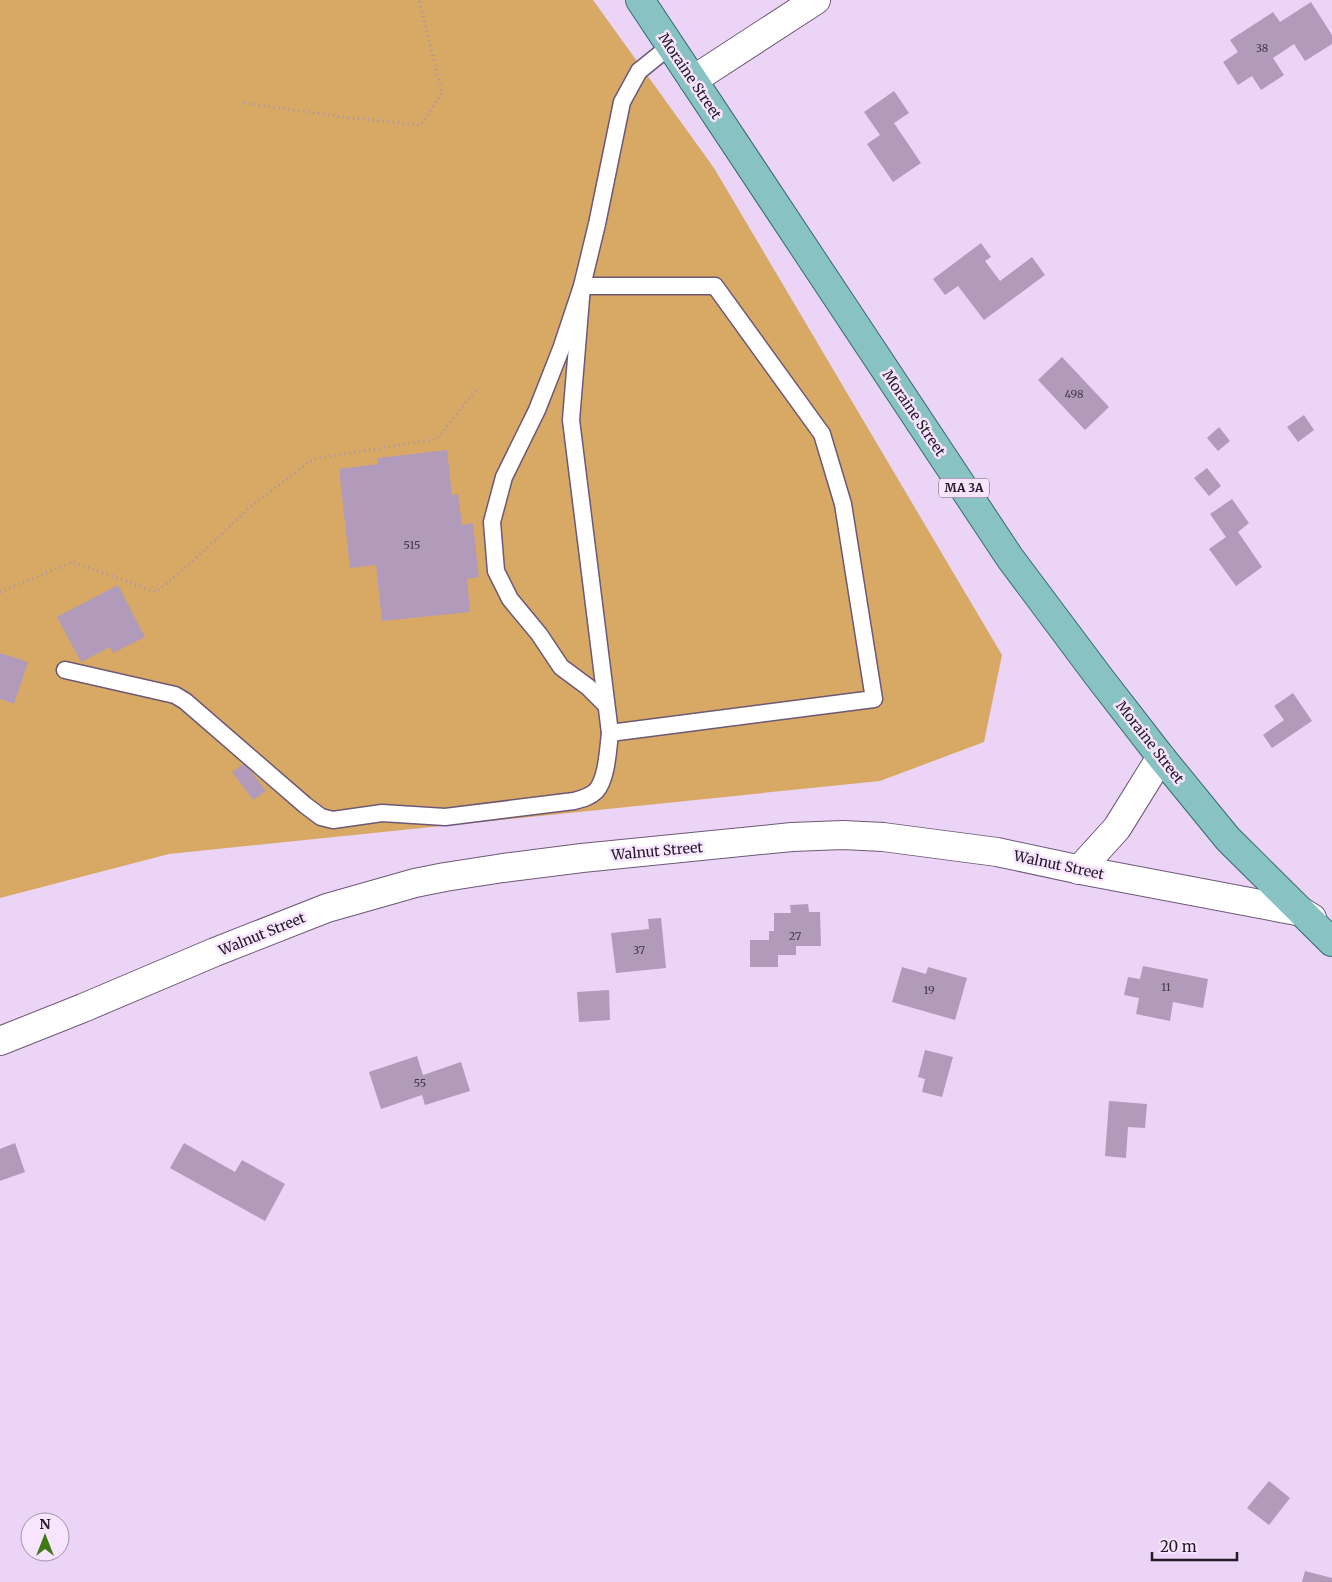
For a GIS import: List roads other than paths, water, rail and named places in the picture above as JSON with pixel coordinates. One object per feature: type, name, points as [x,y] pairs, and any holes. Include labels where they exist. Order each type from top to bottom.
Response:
[{"type":"main road","name":"Moraine Street","points":[[640,0],[1010,558],[1161,757],[1228,839],[1332,942]]},
{"type":"street","points":[[693,80],[816,0]]},
{"type":"street","points":[[1079,870],[1116,828],[1161,757]]},
{"type":"street","name":"Walnut Street","points":[[0,1041],[327,908],[415,883],[503,868],[582,858],[792,837],[843,835],[883,837],[997,852],[1079,870],[1302,912],[1332,931]]},
{"type":"lane","points":[[606,705],[562,667],[539,634],[510,599],[496,572],[492,522],[504,477],[537,410],[561,349],[582,286],[622,102],[639,71],[670,46]]},
{"type":"lane","points":[[65,670],[160,691],[180,698],[305,805],[321,817],[333,820],[382,812],[445,817],[574,801],[586,798],[596,792],[603,781],[610,733],[571,420],[582,286]]},
{"type":"lane","points":[[582,286],[714,286],[822,434],[844,504],[874,699],[610,733]]}]
